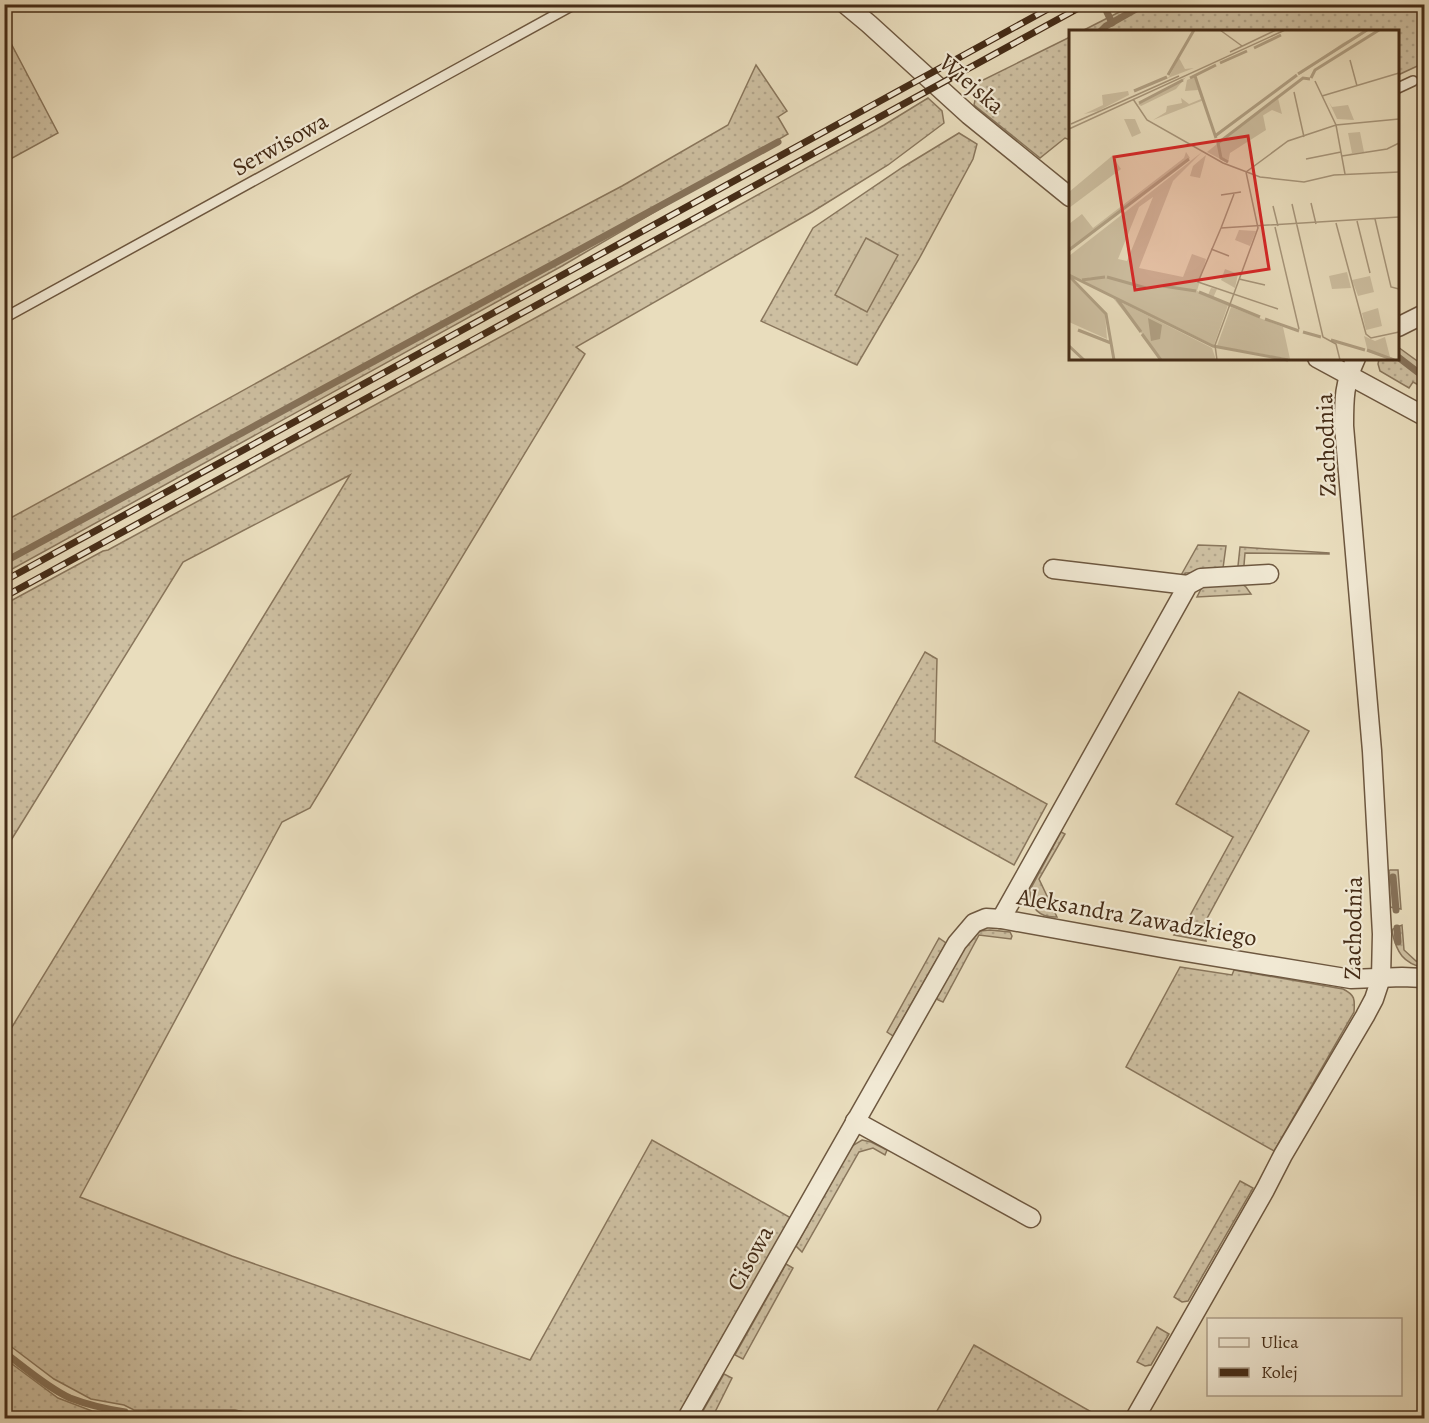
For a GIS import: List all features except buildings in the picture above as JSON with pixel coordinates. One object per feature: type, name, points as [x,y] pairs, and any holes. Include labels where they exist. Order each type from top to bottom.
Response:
[{"type":"street","name":"Wiejska","points":[[845,4],[969,115],[1069,195]]},
{"type":"street","points":[[1399,327],[1425,314]]},
{"type":"street","points":[[1320,360],[1425,416]]},
{"type":"street","name":"Zachodnia","points":[[1135,1419],[1283,1155],[1365,1016],[1381,978],[1382,934],[1372,751],[1344,426],[1344,394],[1355,360]]},
{"type":"street","points":[[1053,569],[1188,585],[1200,578],[1269,573]]},
{"type":"street","name":"Aleksandra Zawadzkiego","points":[[1188,585],[1001,919],[1351,979],[1425,978]]},
{"type":"street","name":"Cisowa","points":[[687,1419],[957,943],[974,923],[986,918],[1001,919]]},
{"type":"street","points":[[855,1121],[1031,1218]]},
{"type":"lane","name":"Serwisowa","points":[[4,318],[575,4]]},
{"type":"lane","points":[[1399,88],[1413,81]]},
{"type":"shaded area","points":[[1133,5],[1424,5],[1424,63],[1399,75],[1399,30],[1084,30]]},
{"type":"shaded area","points":[[4,30],[58,133],[5,162],[4,162]]},
{"type":"shaded area","points":[[1069,37],[1069,140],[1065,138],[1040,158],[974,105],[979,82]]},
{"type":"shaded area","points":[[756,65],[787,111],[778,117],[788,134],[562,266],[5,573],[5,521],[417,294],[622,186],[728,125]]},
{"type":"shaded area","points":[[928,98],[942,111],[944,123],[888,165],[812,212],[576,347],[585,354],[310,808],[282,822],[80,1197],[232,1256],[530,1360],[652,1140],[791,1218],[678,1418],[284,1418],[234,1410],[134,1410],[124,1405],[91,1399],[54,1379],[5,1342],[4,1040],[350,475],[183,562],[5,850],[5,604],[537,317],[884,125]]},
{"type":"shaded area","points":[[959,133],[977,144],[973,159],[919,259],[857,365],[761,321],[813,228],[903,167]]},
{"type":"shaded area","points":[[866,238],[898,255],[867,312],[835,295]]},
{"type":"shaded area","points":[[1399,348],[1424,366],[1424,388],[1413,382],[1409,388],[1380,371],[1379,360],[1399,360]]},
{"type":"shaded area","points":[[1198,545],[1226,546],[1222,571],[1186,573],[1180,577]]},
{"type":"shaded area","points":[[1240,547],[1329,554],[1245,553],[1244,565],[1239,569]]},
{"type":"shaded area","points":[[1240,583],[1251,594],[1197,597],[1203,585]]},
{"type":"shaded area","points":[[925,652],[937,659],[935,742],[1047,804],[1014,865],[855,777]]},
{"type":"shaded area","points":[[1239,692],[1309,731],[1204,924],[1206,941],[1174,935],[1188,919],[1233,837],[1176,804]]},
{"type":"shaded area","points":[[1061,832],[1065,834],[1039,879],[1057,917],[1051,917],[1037,911],[1031,902],[1030,890]]},
{"type":"shaded area","points":[[1390,870],[1398,870],[1401,909],[1390,907]]},
{"type":"shaded area","points":[[1402,925],[1404,950],[1416,961],[1424,962],[1424,968],[1406,960],[1396,946],[1392,932],[1393,929]]},
{"type":"shaded area","points":[[980,931],[1010,932],[1011,939],[979,935],[943,1002],[938,1000],[936,997],[965,946]]},
{"type":"shaded area","points":[[939,938],[946,943],[893,1036],[887,1032]]},
{"type":"shaded area","points":[[1180,967],[1232,975],[1234,970],[1343,989],[1353,998],[1354,1012],[1274,1151],[1126,1067]]},
{"type":"shaded area","points":[[862,1140],[887,1150],[885,1155],[873,1148],[859,1152],[802,1252],[796,1246],[852,1146]]},
{"type":"shaded area","points":[[1240,1181],[1253,1188],[1188,1301],[1182,1302],[1174,1297]]},
{"type":"shaded area","points":[[786,1264],[793,1268],[743,1359],[735,1355]]},
{"type":"shaded area","points":[[1157,1327],[1169,1334],[1151,1365],[1145,1366],[1137,1362]]},
{"type":"shaded area","points":[[974,1345],[1102,1418],[933,1418]]},
{"type":"shaded area","points":[[4,1358],[58,1398],[92,1411],[134,1418],[5,1418]]},
{"type":"shaded area","points":[[724,1374],[732,1378],[712,1418],[699,1418]]},
{"type":"shaded area","points":[[193,1416],[237,1418],[134,1418]]},
{"type":"waterway","points":[[1102,30],[1145,4]]},
{"type":"waterway","points":[[1106,10],[1112,23]]},
{"type":"waterway","points":[[4,562],[778,142]]},
{"type":"waterway","points":[[1399,358],[1424,377]]},
{"type":"waterway","points":[[1393,877],[1396,910]]},
{"type":"waterway","points":[[1397,928],[1398,942]]},
{"type":"waterway","points":[[4,1352],[45,1383],[70,1398],[125,1412]]},
{"type":"waterway","points":[[149,1413],[235,1413],[260,1418]]},
{"type":"railway","points":[[4,581],[1057,4]]},
{"type":"railway","points":[[4,597],[1086,4]]}]
